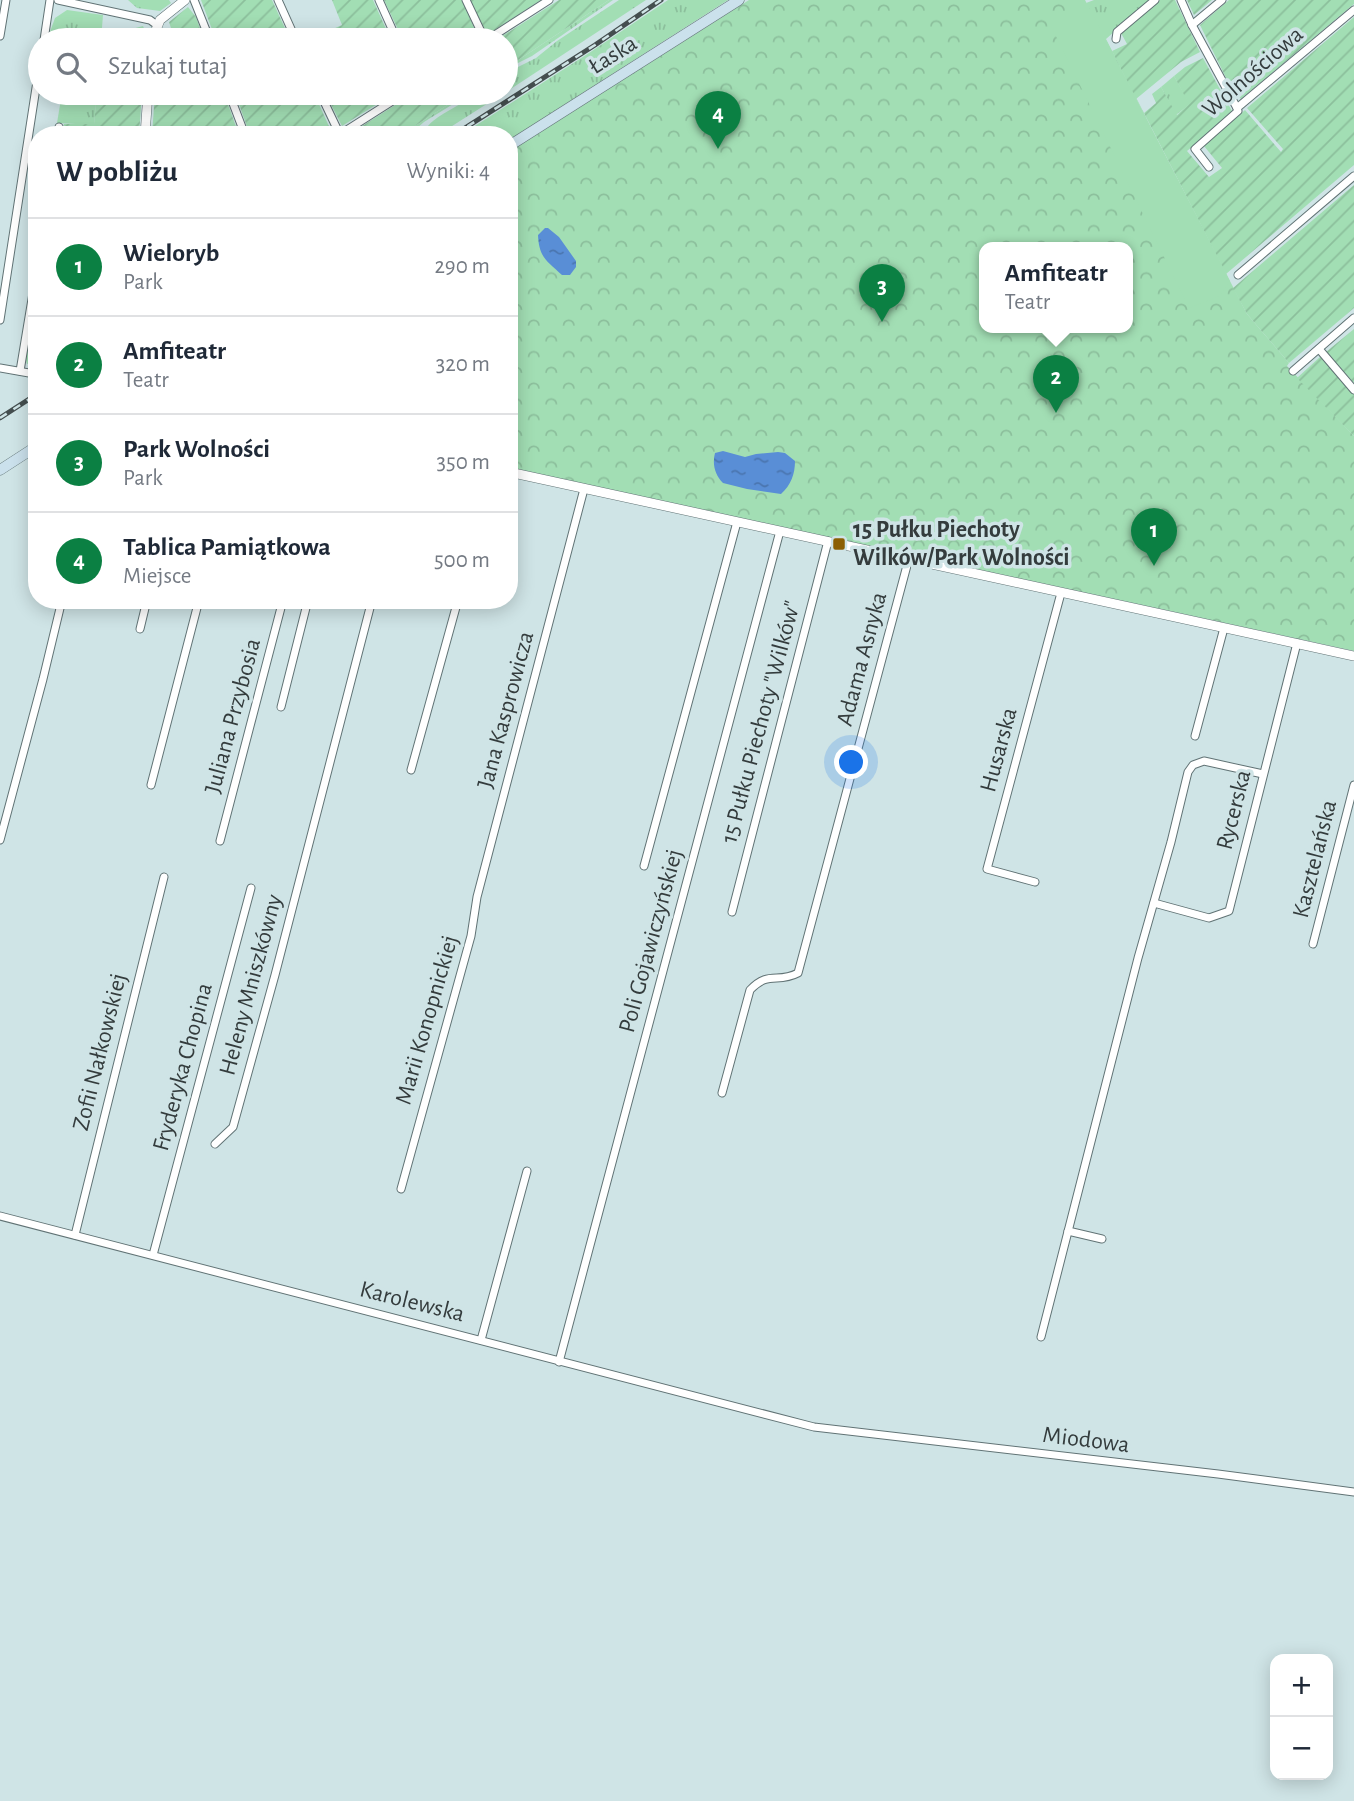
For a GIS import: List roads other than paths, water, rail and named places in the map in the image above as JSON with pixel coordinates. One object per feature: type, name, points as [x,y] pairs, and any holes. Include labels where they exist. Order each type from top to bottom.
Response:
[{"type":"main road","name":"Łaska","points":[[518,140],[739,0]]},
{"type":"main road","points":[[0,470],[28,452]]},
{"type":"street","points":[[0,36],[6,0]]},
{"type":"street","points":[[46,28],[50,0]]},
{"type":"street","points":[[58,0],[150,20],[157,25]]},
{"type":"street","points":[[156,28],[164,17],[185,0]]},
{"type":"street","points":[[194,0],[205,28]]},
{"type":"street","points":[[278,0],[291,28]]},
{"type":"street","points":[[379,0],[392,28]]},
{"type":"street","points":[[466,0],[480,28]]},
{"type":"street","points":[[505,28],[549,0]]},
{"type":"street","points":[[1116,39],[1117,32],[1155,0]]},
{"type":"street","points":[[1181,0],[1237,108]]},
{"type":"street","points":[[1192,25],[1222,0]]},
{"type":"street","name":"Wolnościowa","points":[[1209,167],[1195,149],[1238,111],[1237,108],[1354,10]]},
{"type":"street","points":[[30,126],[33,105]]},
{"type":"street","points":[[146,126],[147,105]]},
{"type":"street","points":[[234,105],[242,126]]},
{"type":"street","points":[[326,105],[336,126]]},
{"type":"street","points":[[354,126],[386,105]]},
{"type":"street","points":[[0,320],[28,139]]},
{"type":"street","points":[[1238,275],[1354,176]]},
{"type":"street","points":[[1293,371],[1354,318]]},
{"type":"street","points":[[24,372],[28,340]]},
{"type":"street","points":[[1319,349],[1354,390]]},
{"type":"street","points":[[0,368],[28,374]]},
{"type":"street","points":[[24,372],[28,371]]},
{"type":"street","points":[[518,474],[1354,656]]},
{"type":"street","name":"Jana Kasprowicza","points":[[487,860],[584,489]]},
{"type":"street","points":[[644,866],[737,522]]},
{"type":"street","name":"Poli Gojawiczyńskiej","points":[[559,1362],[780,531]]},
{"type":"street","name":"15 Pułku Piechoty \"Wilków\"","points":[[732,912],[828,541]]},
{"type":"street","name":"Adama Asnyka","points":[[722,1093],[750,990],[766,977],[789,978],[798,974],[909,558]]},
{"type":"street","name":"Husarska","points":[[1035,882],[987,869],[1061,593]]},
{"type":"street","points":[[0,840],[60,609]]},
{"type":"street","points":[[140,629],[145,609]]},
{"type":"street","points":[[151,785],[197,609]]},
{"type":"street","name":"Juliana Przybosia","points":[[220,841],[281,609]]},
{"type":"street","points":[[281,706],[306,609]]},
{"type":"street","name":"Heleny Mniszkówny","points":[[215,1144],[233,1127],[370,609]]},
{"type":"street","points":[[411,770],[456,609]]},
{"type":"street","points":[[1195,736],[1224,628]]},
{"type":"street","name":"Rycerska","points":[[1154,903],[1209,918],[1229,911],[1297,643]]},
{"type":"street","points":[[1041,1337],[1188,772],[1193,765],[1204,761],[1263,774]]},
{"type":"street","name":"Kasztelańska","points":[[1313,944],[1354,785]]},
{"type":"street","name":"Marii Konopnickiej","points":[[401,1189],[471,936],[477,897],[487,860]]},
{"type":"street","name":"Zofii Nałkowskiej","points":[[75,1236],[164,877]]},
{"type":"street","name":"Fryderyka Chopina","points":[[152,1255],[251,888]]},
{"type":"street","points":[[481,1340],[527,1171]]},
{"type":"street","name":"Karolewska","points":[[0,1216],[814,1427]]},
{"type":"street","points":[[1068,1231],[1102,1239]]},
{"type":"street","name":"Miodowa","points":[[814,1427],[1354,1492]]},
{"type":"water","points":[[545,228],[559,237],[576,261],[576,267],[570,275],[562,275],[542,254],[538,235]]},
{"type":"water","points":[[723,451],[745,457],[785,453],[795,461],[792,479],[781,494],[723,483],[716,473],[714,461],[715,453]]},
{"type":"railway","points":[[518,94],[661,0]]},
{"type":"railway","points":[[468,126],[501,105]]},
{"type":"railway","points":[[0,418],[28,400]]},
{"type":"place","name":"Tablica Pamiątkowa","points":[[718,149]]},
{"type":"place","name":"Park Wolności","points":[[882,322]]},
{"type":"place","name":"Amfiteatr","points":[[1056,413]]},
{"type":"place","name":"15 Pułku Piechoty Wilków/Park Wolności","points":[[839,544]]},
{"type":"place","name":"Wieloryb","points":[[1154,566]]}]
